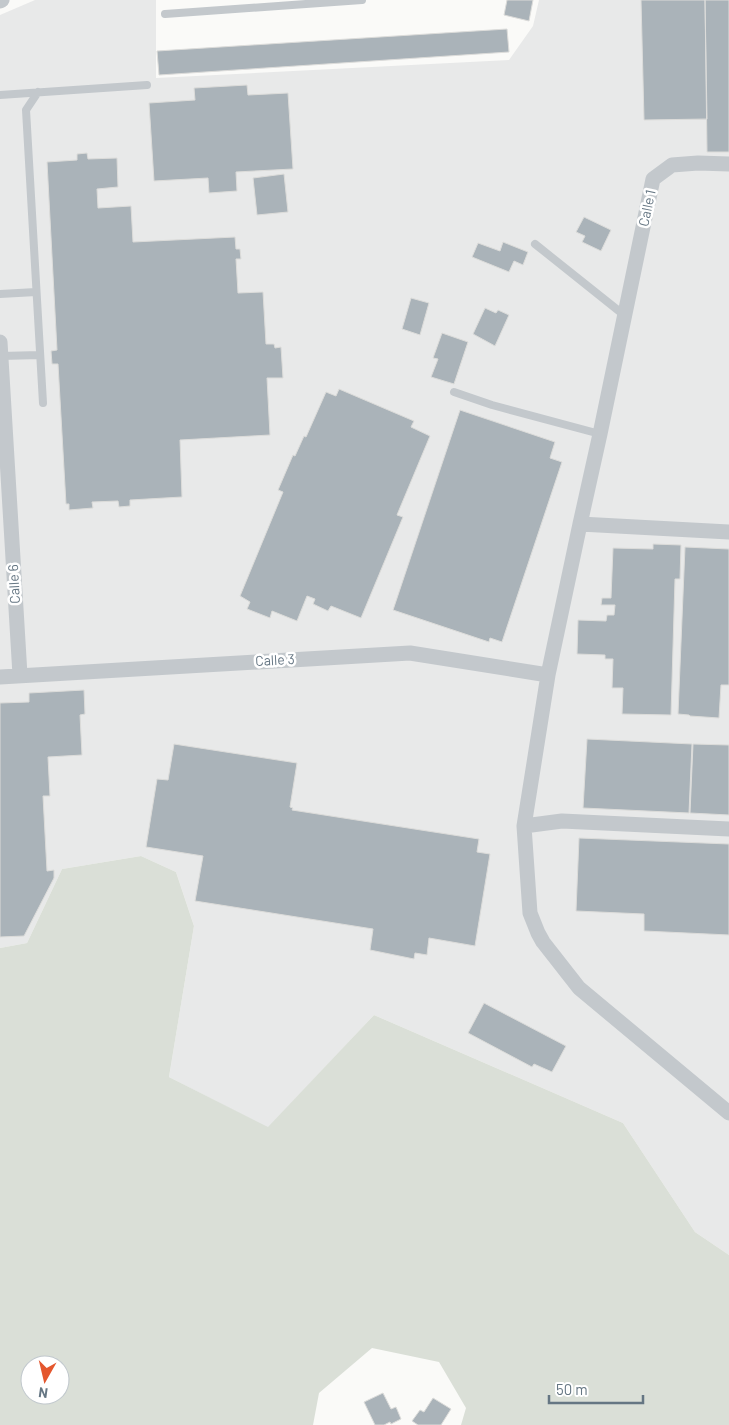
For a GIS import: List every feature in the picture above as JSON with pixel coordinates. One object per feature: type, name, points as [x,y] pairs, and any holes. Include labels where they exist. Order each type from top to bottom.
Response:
[{"type":"street","name":"Calle 1","points":[[729,164],[698,163],[672,165],[653,179],[548,675],[524,826],[530,913],[543,942],[579,988],[729,1113]]},
{"type":"street","name":"Calle 6","points":[[0,349],[20,675]]},
{"type":"street","points":[[580,524],[729,532]]},
{"type":"street","name":"Calle 3","points":[[0,677],[410,652],[548,675]]},
{"type":"street","points":[[524,826],[562,821],[729,829]]},
{"type":"lane","points":[[165,14],[362,0]]},
{"type":"lane","points":[[0,95],[147,86]]},
{"type":"lane","points":[[38,92],[26,110],[43,403]]},
{"type":"lane","points":[[535,244],[624,315]]},
{"type":"lane","points":[[0,294],[36,292]]},
{"type":"lane","points":[[0,349],[40,355]]},
{"type":"lane","points":[[454,392],[492,405],[600,434]]},
{"type":"shaded area","points":[[35,0],[156,0],[156,78],[509,60],[533,26],[539,0],[729,0],[729,1255],[695,1232],[623,1123],[374,1015],[268,1128],[169,1077],[194,926],[176,872],[141,856],[62,869],[27,943],[0,948],[0,15]]},
{"type":"shaded area","points":[[141,856],[176,872],[194,926],[169,1077],[268,1127],[374,1015],[623,1123],[695,1232],[729,1255],[729,1425],[461,1425],[466,1408],[439,1362],[372,1348],[319,1393],[313,1425],[0,1425],[0,948],[27,943],[62,869]]},
{"type":"building","points":[[507,0],[533,0],[529,21],[504,15]]},
{"type":"building","points":[[641,0],[705,0],[707,119],[644,120]]},
{"type":"building","points":[[705,0],[729,0],[729,152],[707,152]]},
{"type":"building","points":[[507,29],[509,52],[159,75],[157,51]]},
{"type":"building","points":[[247,85],[248,95],[288,93],[293,169],[236,172],[237,191],[209,193],[208,178],[154,181],[149,103],[195,100],[194,88]]},
{"type":"building","points":[[87,153],[88,159],[117,158],[118,187],[97,189],[98,208],[131,206],[133,242],[235,237],[236,249],[240,249],[241,259],[236,259],[238,293],[263,292],[266,344],[274,344],[275,348],[281,347],[283,378],[267,378],[270,435],[180,440],[182,497],[130,500],[130,506],[119,507],[118,501],[92,502],[93,508],[69,510],[69,504],[66,504],[58,364],[52,364],[51,351],[57,350],[47,162],[77,160],[77,154]]},
{"type":"building","points":[[284,174],[288,212],[257,215],[253,178]]},
{"type":"building","points":[[584,217],[611,230],[601,251],[582,242],[585,236],[576,232]]},
{"type":"building","points":[[503,242],[528,252],[523,265],[514,261],[509,272],[472,257],[478,243],[500,251]]},
{"type":"building","points":[[411,298],[429,303],[420,335],[402,329]]},
{"type":"building","points":[[485,308],[496,313],[498,310],[509,315],[495,346],[473,334]]},
{"type":"building","points":[[442,333],[468,342],[454,384],[431,377],[438,359],[433,358]]},
{"type":"building","points":[[339,389],[414,421],[411,427],[430,436],[397,515],[403,517],[361,618],[331,606],[328,611],[313,604],[315,599],[307,596],[297,621],[272,611],[270,618],[247,609],[250,602],[240,596],[283,492],[278,490],[293,455],[295,456],[304,436],[306,437],[326,392],[336,396]]},
{"type":"building","points":[[460,410],[555,442],[550,458],[562,462],[502,642],[490,638],[489,642],[393,610]]},
{"type":"building","points":[[653,544],[681,545],[680,579],[675,579],[671,715],[622,714],[623,688],[612,688],[613,659],[605,659],[605,655],[577,654],[578,620],[606,621],[607,615],[614,615],[615,605],[601,605],[602,598],[611,598],[613,548],[653,549]]},
{"type":"building","points":[[685,547],[729,549],[729,685],[721,685],[719,718],[678,714]]},
{"type":"building","points":[[84,690],[85,714],[80,715],[82,755],[48,757],[50,796],[43,796],[47,871],[54,870],[54,878],[24,936],[0,937],[0,703],[29,702],[29,693]]},
{"type":"building","points":[[587,739],[692,744],[689,813],[583,808]]},
{"type":"building","points":[[174,744],[297,763],[290,807],[293,808],[292,810],[479,839],[477,852],[490,854],[475,946],[429,938],[427,955],[415,953],[414,959],[370,950],[373,929],[195,901],[203,856],[146,847],[157,779],[168,780]]},
{"type":"building","points":[[693,744],[729,745],[729,815],[690,813]]},
{"type":"building","points":[[579,838],[729,844],[729,935],[644,931],[644,914],[576,911]]},
{"type":"building","points":[[484,1003],[566,1046],[552,1072],[534,1064],[532,1067],[468,1033]]},
{"type":"building","points":[[383,1393],[391,1409],[396,1407],[401,1419],[391,1424],[390,1422],[384,1425],[375,1425],[364,1402]]},
{"type":"building","points":[[433,1398],[451,1409],[441,1425],[418,1425],[412,1421],[420,1410],[424,1412]]}]
